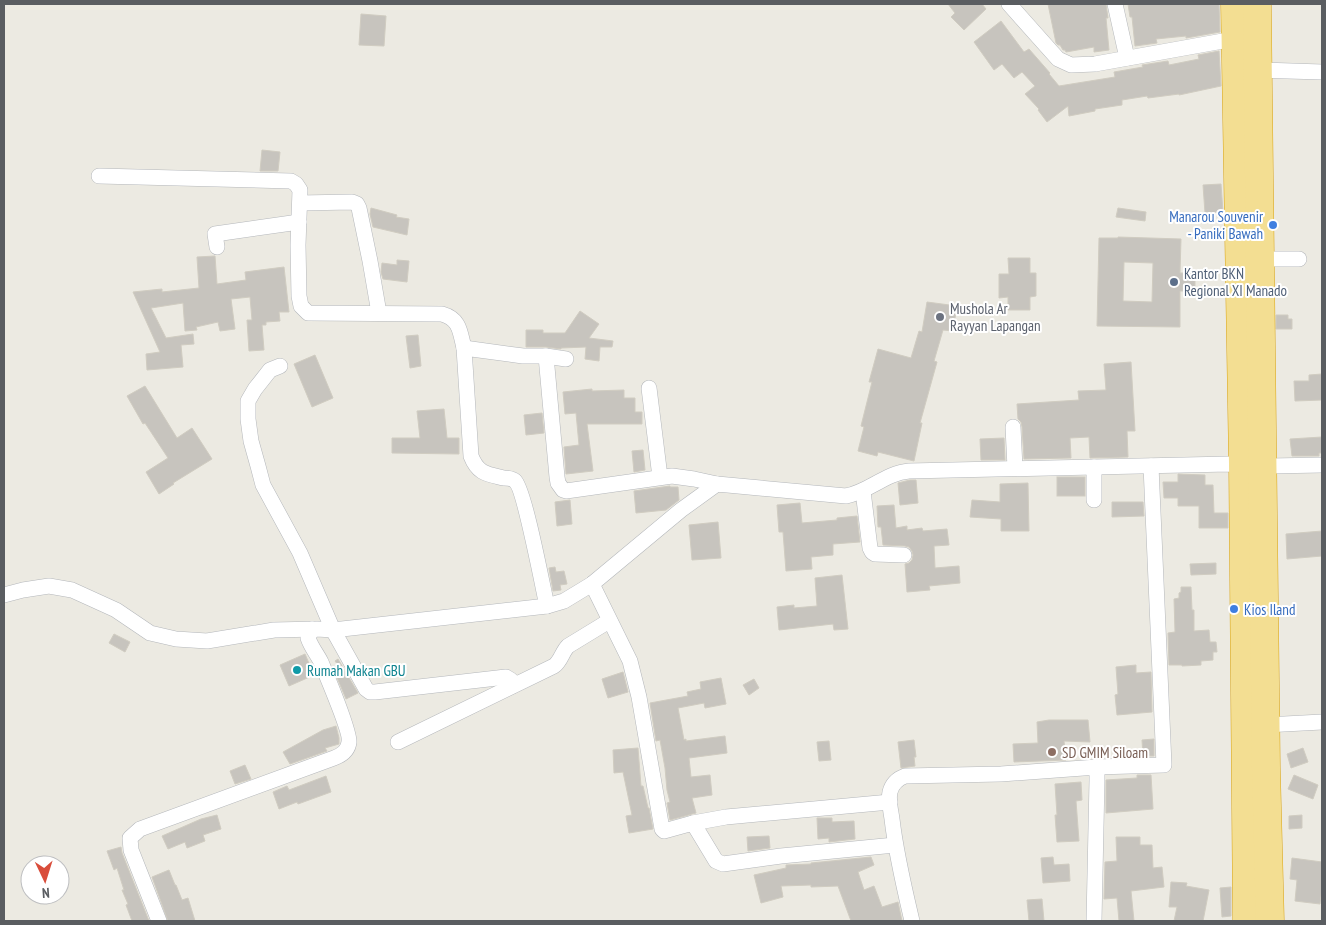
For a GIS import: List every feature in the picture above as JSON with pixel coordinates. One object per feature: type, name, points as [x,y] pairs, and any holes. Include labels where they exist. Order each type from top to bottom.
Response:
[{"type":"highway","points":[[1235,4],[1234,39],[1266,725],[1270,921]]},
{"type":"highway","points":[[1247,921],[1253,465],[1261,259],[1258,4]]},
{"type":"street","points":[[1009,4],[1058,59],[1071,65],[1095,64],[1234,39]]},
{"type":"street","points":[[1115,4],[1127,58]]},
{"type":"street","points":[[1258,70],[1322,72]]},
{"type":"street","points":[[99,176],[291,181],[300,190],[299,296],[304,310],[308,313],[442,314],[455,320],[464,348],[471,456],[474,464],[484,473],[512,479],[517,483],[527,513],[547,606]]},
{"type":"street","points":[[300,203],[352,202],[357,204],[379,313]]},
{"type":"street","points":[[217,247],[215,234],[299,222]]},
{"type":"street","points":[[1261,259],[1299,259]]},
{"type":"street","points":[[464,348],[523,356],[546,356],[566,359]]},
{"type":"street","points":[[546,356],[557,477],[558,483],[566,491],[672,476],[716,484],[846,496],[863,491],[900,472],[1228,464],[1322,465]]},
{"type":"street","points":[[280,366],[270,370],[255,389],[248,402],[251,441],[263,486],[300,553],[333,630],[366,689],[370,692],[375,692],[506,677],[511,680],[512,686]]},
{"type":"street","points":[[649,388],[660,477]]},
{"type":"street","points":[[1013,427],[1015,468]]},
{"type":"street","points":[[912,921],[895,845],[890,802],[890,792],[899,778],[905,776],[1001,774],[1097,767],[1164,765],[1151,466]]},
{"type":"street","points":[[1094,467],[1094,500]]},
{"type":"street","points":[[4,595],[49,586],[72,590],[116,610],[150,633],[176,639],[207,641],[274,630],[333,630],[547,606],[564,601],[592,584],[680,510],[716,484]]},
{"type":"street","points":[[863,491],[872,552],[876,554],[904,555]]},
{"type":"street","points":[[592,584],[630,661],[639,697],[662,829],[666,831],[693,823],[726,817],[890,802]]},
{"type":"street","points":[[398,742],[556,664],[568,646],[609,621]]},
{"type":"street","points":[[159,921],[131,850],[130,838],[140,829],[334,758],[343,754],[347,749],[350,741],[347,727],[320,661],[308,638],[312,629]]},
{"type":"street","points":[[1266,725],[1322,722]]},
{"type":"street","points":[[1094,921],[1097,767]]},
{"type":"street","points":[[693,823],[716,861],[723,864],[781,856],[895,845]]},
{"type":"building","points":[[948,4],[982,4],[986,9],[964,30],[951,17],[955,13]]},
{"type":"building","points":[[1048,4],[1106,4],[1109,50],[1094,52],[1094,47],[1066,52],[1063,50],[1056,43]]},
{"type":"building","points":[[1128,4],[1219,4],[1220,32],[1186,38],[1186,36],[1156,39],[1157,43],[1135,46],[1132,17],[1130,17]]},
{"type":"building","points":[[361,14],[386,16],[384,46],[359,45]]},
{"type":"building","points":[[1001,21],[1024,52],[1029,49],[1059,86],[1115,77],[1114,72],[1143,67],[1142,65],[1168,61],[1169,65],[1199,59],[1198,55],[1219,51],[1221,86],[1179,95],[1148,98],[1147,96],[1122,100],[1122,105],[1095,109],[1095,111],[1069,116],[1068,106],[1047,122],[1039,109],[1025,94],[1035,86],[1022,72],[1014,78],[1002,64],[994,70],[974,42]]},
{"type":"building","points":[[262,150],[280,152],[278,171],[260,171]]},
{"type":"building","points":[[1221,184],[1223,212],[1205,213],[1203,185]]},
{"type":"building","points":[[371,208],[397,215],[396,217],[409,219],[407,235],[373,227],[370,214]]},
{"type":"building","points":[[1118,208],[1146,212],[1145,221],[1116,217]]},
{"type":"building","name":"Kantor BKN Regional XI Manado","points":[[1099,238],[1181,239],[1180,273],[1195,273],[1195,291],[1180,291],[1180,327],[1097,326]],"holes":[[[1124,262],[1153,263],[1152,302],[1123,301]]]},
{"type":"building","points":[[215,256],[217,284],[246,280],[245,272],[284,267],[289,312],[279,312],[280,321],[266,322],[266,325],[262,325],[264,350],[249,351],[247,320],[252,320],[250,297],[231,299],[235,329],[220,331],[218,322],[196,327],[197,330],[185,331],[183,303],[151,308],[166,338],[193,334],[194,344],[181,345],[183,367],[147,370],[146,354],[160,352],[133,292],[162,289],[162,292],[199,288],[197,257]]},
{"type":"building","points":[[1008,258],[1030,258],[1030,273],[1036,273],[1036,296],[1030,297],[1030,310],[1008,310],[1008,297],[999,298],[999,274],[1009,274]]},
{"type":"building","points":[[397,260],[409,261],[407,282],[383,279],[381,272],[382,263],[397,265]]},
{"type":"building","points":[[927,302],[957,306],[953,331],[943,330],[934,361],[937,362],[920,423],[922,423],[914,461],[878,452],[877,456],[858,451],[864,427],[861,426],[872,382],[869,382],[878,349],[911,358],[919,331],[922,332]]},
{"type":"building","points":[[580,311],[599,324],[589,338],[613,341],[612,347],[600,347],[599,361],[585,359],[586,347],[561,349],[526,347],[526,330],[543,330],[543,333],[565,333]]},
{"type":"building","points":[[1276,315],[1288,315],[1288,319],[1292,319],[1292,329],[1276,329]]},
{"type":"building","points":[[418,335],[421,366],[410,368],[406,336]]},
{"type":"building","points":[[315,355],[333,398],[312,407],[294,364]]},
{"type":"building","points":[[1131,362],[1135,431],[1127,431],[1128,457],[1090,458],[1089,437],[1070,438],[1071,458],[1024,459],[1022,427],[1018,419],[1017,404],[1079,400],[1078,391],[1106,390],[1104,364]]},
{"type":"building","points":[[1322,374],[1322,400],[1295,401],[1294,381],[1309,381],[1309,375]]},
{"type":"building","points":[[145,386],[177,438],[192,428],[212,459],[159,494],[146,472],[168,458],[145,423],[143,424],[127,396]]},
{"type":"building","points":[[592,389],[592,391],[624,390],[624,398],[635,398],[635,412],[642,412],[642,424],[587,424],[593,471],[566,474],[564,447],[579,445],[576,413],[565,414],[563,392]]},
{"type":"building","points":[[444,409],[447,438],[459,438],[459,454],[392,453],[392,438],[420,438],[417,411]]},
{"type":"building","points":[[542,413],[544,433],[526,435],[524,415]]},
{"type":"building","points":[[1322,437],[1322,453],[1319,453],[1319,456],[1292,456],[1290,439]]},
{"type":"building","points":[[1004,438],[1005,460],[981,460],[980,439]]},
{"type":"building","points":[[643,450],[645,470],[634,472],[632,451]]},
{"type":"building","points":[[1178,474],[1205,475],[1205,485],[1213,485],[1214,513],[1228,513],[1228,528],[1199,528],[1199,506],[1178,506],[1178,498],[1164,498],[1163,482],[1178,482]]},
{"type":"building","points":[[1057,477],[1085,477],[1085,496],[1057,496]]},
{"type":"building","points":[[916,480],[918,503],[900,505],[898,483]]},
{"type":"building","points":[[1028,483],[1029,531],[1001,531],[1001,519],[970,517],[972,500],[1000,502],[1000,484]]},
{"type":"building","points":[[670,486],[678,487],[679,500],[666,510],[636,513],[634,491]]},
{"type":"building","points":[[570,500],[572,524],[557,526],[555,502]]},
{"type":"building","points":[[1112,502],[1143,502],[1144,516],[1112,517]]},
{"type":"building","points":[[800,503],[802,523],[857,516],[860,542],[833,544],[833,555],[811,557],[812,569],[786,571],[783,532],[779,532],[777,505]]},
{"type":"building","points":[[894,505],[896,528],[907,526],[907,530],[922,528],[923,531],[947,529],[949,545],[934,546],[935,568],[959,566],[960,583],[929,586],[930,590],[907,592],[905,564],[912,560],[912,551],[909,547],[905,546],[883,545],[881,527],[878,527],[877,506]]},
{"type":"building","points":[[718,522],[721,558],[692,560],[689,525]]},
{"type":"building","points":[[1322,531],[1322,556],[1287,559],[1286,534]]},
{"type":"building","points":[[1216,563],[1216,574],[1191,575],[1190,564]]},
{"type":"building","points":[[555,567],[556,572],[564,571],[567,584],[560,585],[561,590],[553,591],[549,568]]},
{"type":"building","points":[[842,575],[848,629],[834,630],[833,624],[779,630],[777,607],[794,605],[794,608],[817,606],[815,578]]},
{"type":"building","points":[[1181,587],[1191,587],[1194,631],[1209,630],[1210,642],[1216,642],[1217,652],[1213,652],[1213,660],[1201,661],[1201,665],[1169,665],[1168,633],[1175,632],[1174,599],[1179,598]]},
{"type":"building","points":[[114,634],[130,642],[125,652],[109,643]]},
{"type":"building","name":"Rumah Makan GBU","points":[[305,654],[314,675],[289,686],[280,665]]},
{"type":"building","points":[[338,659],[358,693],[346,699],[333,668],[338,665],[335,661]]},
{"type":"building","points":[[1136,665],[1136,673],[1151,672],[1152,712],[1117,715],[1115,695],[1118,694],[1116,667]]},
{"type":"building","points":[[623,672],[628,692],[608,698],[602,679]]},
{"type":"building","points":[[721,678],[726,704],[705,708],[704,703],[678,708],[684,740],[725,736],[727,753],[689,758],[691,777],[710,775],[712,795],[692,798],[696,813],[670,820],[667,803],[670,802],[665,768],[660,740],[656,741],[650,703],[688,696],[687,692],[701,689],[700,682]]},
{"type":"building","points":[[754,679],[759,688],[749,695],[743,685]]},
{"type":"building","name":"SD GMIM Siloam","points":[[1049,720],[1088,720],[1090,742],[1064,741],[1066,760],[1014,762],[1013,744],[1038,743],[1037,722]]},
{"type":"building","points":[[336,726],[339,744],[325,748],[327,751],[290,764],[283,752],[323,730]]},
{"type":"building","points":[[1154,739],[1154,756],[1143,756],[1142,740]]},
{"type":"building","points":[[914,740],[915,766],[901,768],[898,742]]},
{"type":"building","points":[[829,741],[831,760],[819,761],[817,742]]},
{"type":"building","points":[[638,748],[641,786],[643,786],[653,829],[629,833],[626,816],[632,815],[623,772],[614,773],[613,750]]},
{"type":"building","points":[[1303,748],[1308,762],[1291,768],[1287,754]]},
{"type":"building","points":[[245,765],[251,779],[235,784],[230,771]]},
{"type":"building","points":[[1137,775],[1151,775],[1153,809],[1106,813],[1106,780],[1137,778]]},
{"type":"building","points":[[1294,775],[1318,785],[1313,799],[1288,789]]},
{"type":"building","points":[[326,776],[331,792],[279,809],[273,792],[287,786],[289,790]]},
{"type":"building","points":[[1081,782],[1082,800],[1076,801],[1079,841],[1057,842],[1055,784]]},
{"type":"building","points":[[217,815],[221,829],[203,835],[205,841],[187,848],[185,842],[168,849],[162,836],[201,819]]},
{"type":"building","points":[[1302,815],[1302,828],[1289,829],[1289,816]]},
{"type":"building","points":[[817,818],[832,818],[832,822],[854,821],[855,839],[829,842],[829,838],[818,839]]},
{"type":"building","points":[[769,836],[770,848],[748,851],[747,837]]},
{"type":"building","points":[[1116,837],[1140,837],[1140,845],[1152,845],[1153,868],[1162,867],[1164,887],[1131,891],[1134,921],[1119,921],[1117,898],[1104,899],[1105,862],[1117,861]]},
{"type":"building","points":[[121,847],[149,921],[132,921],[117,868],[114,870],[107,851]]},
{"type":"building","points":[[871,857],[874,865],[858,872],[864,890],[874,886],[882,907],[898,902],[902,921],[851,921],[838,886],[781,886],[783,897],[761,903],[754,875],[786,868],[786,865]]},
{"type":"building","points":[[1053,857],[1054,865],[1069,864],[1070,881],[1043,883],[1041,858]]},
{"type":"building","points":[[1292,858],[1322,862],[1320,904],[1295,901],[1297,880],[1290,879]]},
{"type":"building","points":[[169,870],[182,900],[188,898],[195,921],[168,921],[152,877]]},
{"type":"building","points":[[1171,882],[1187,883],[1186,886],[1209,890],[1203,921],[1174,921],[1177,907],[1169,907]]},
{"type":"building","points":[[1231,887],[1231,916],[1222,917],[1220,888]]},
{"type":"building","points":[[1042,899],[1044,921],[1029,921],[1027,900]]},
{"type":"place","name":"Manarou Souvenir - Paniki Bawah","points":[[1273,225]]},
{"type":"place","name":"Kantor BKN Regional XI Manado","points":[[1174,282]]},
{"type":"place","name":"Mushola Ar Rayyan Lapangan","points":[[940,317]]},
{"type":"place","name":"Kios Iland","points":[[1234,609]]},
{"type":"place","name":"Rumah Makan GBU","points":[[297,670]]},
{"type":"place","name":"SD GMIM Siloam","points":[[1052,752]]}]
